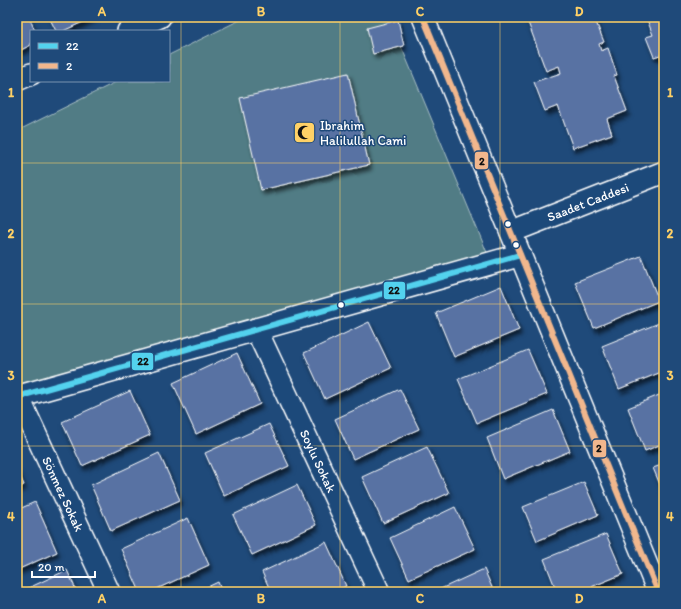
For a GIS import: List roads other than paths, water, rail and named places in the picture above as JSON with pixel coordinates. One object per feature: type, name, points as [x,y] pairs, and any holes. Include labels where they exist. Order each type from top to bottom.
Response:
[{"type":"street","points":[[130,30],[160,17]]},
{"type":"street","points":[[423,17],[658,592]]},
{"type":"street","points":[[17,80],[30,74]]},
{"type":"street","name":"Saadet Caddesi","points":[[511,232],[664,172]]},
{"type":"street","points":[[17,396],[520,255]]},
{"type":"street","name":"Soylu Sokak","points":[[256,329],[379,592]]},
{"type":"street","name":"Sönmez Sokak","points":[[17,396],[109,592]]},
{"type":"place","name":"Ibrahim Halilullah Cami","points":[[305,132]]}]
